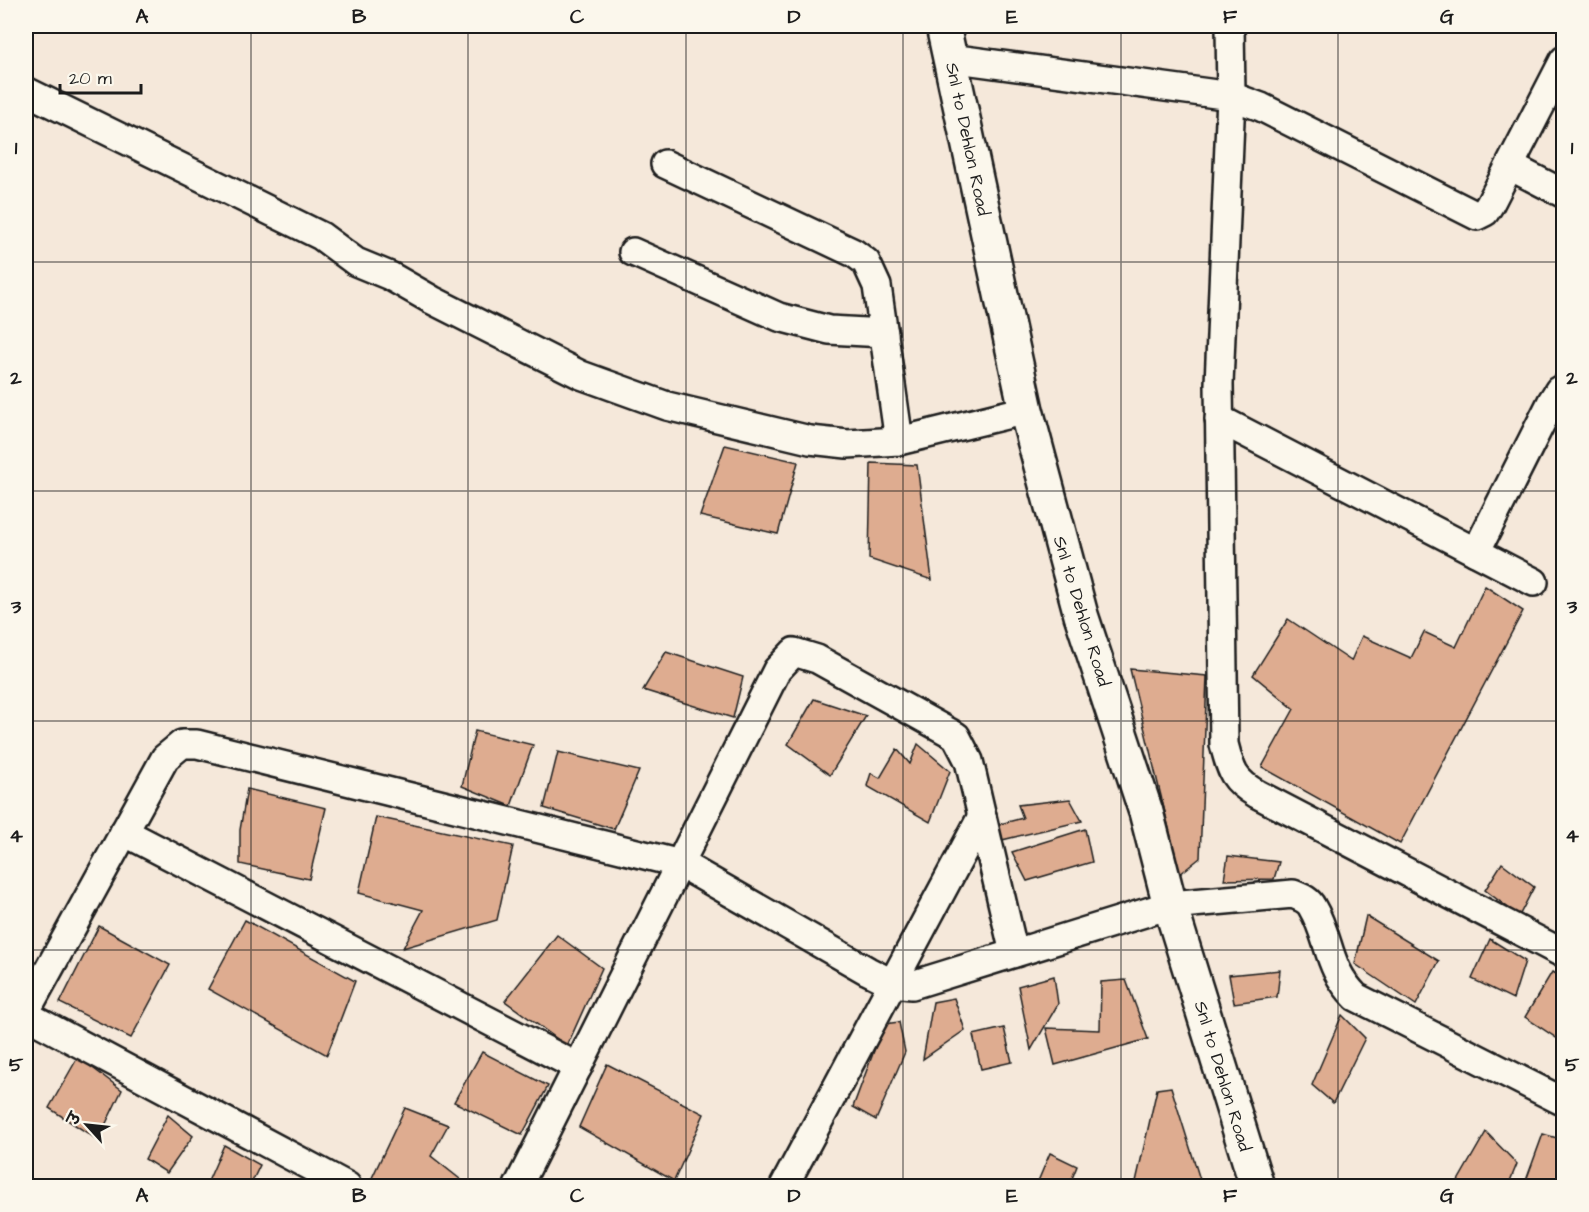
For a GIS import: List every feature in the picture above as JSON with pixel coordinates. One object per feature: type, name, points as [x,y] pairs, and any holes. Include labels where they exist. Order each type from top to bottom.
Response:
[{"type":"street","name":"Snl to Dehlon Road","points":[[943,26],[1026,410],[1081,615],[1146,812],[1170,905],[1257,1186]]},
{"type":"street","points":[[1230,26],[1231,96],[1219,419],[1224,744],[1232,772],[1243,786],[1257,794],[1563,954]]},
{"type":"street","points":[[950,58],[1231,96],[1261,107],[1478,216],[1485,212],[1490,204],[1563,60]]},
{"type":"street","points":[[26,91],[321,236],[356,262],[390,276],[432,300],[581,375],[667,406],[810,440],[847,444],[899,441],[1026,410]]},
{"type":"street","points":[[665,164],[854,253],[866,262],[873,273],[899,441]]},
{"type":"street","points":[[1510,166],[1563,194]]},
{"type":"street","points":[[633,252],[779,317],[829,330],[884,333]]},
{"type":"street","points":[[1476,552],[1552,401],[1558,390],[1563,388]]},
{"type":"street","points":[[1219,419],[1534,582]]},
{"type":"street","points":[[518,1186],[777,670],[794,652],[817,660],[956,736],[969,761],[1014,953]]},
{"type":"street","points":[[347,1186],[26,1013],[165,758],[182,744],[197,744],[681,864],[892,983],[912,985],[1170,905],[1293,894],[1304,898],[1312,906],[1332,964],[1343,984],[1356,997],[1563,1102]]},
{"type":"street","points":[[784,1186],[982,816]]},
{"type":"street","points":[[124,832],[578,1067]]},
{"type":"building","points":[[725,445],[798,462],[778,534],[700,516]]},
{"type":"building","points":[[871,463],[917,465],[932,580],[869,559]]},
{"type":"building","points":[[1485,586],[1523,611],[1400,844],[1262,767],[1294,709],[1253,675],[1288,619],[1351,661],[1362,636],[1411,658],[1424,632],[1456,647]]},
{"type":"building","points":[[666,652],[743,677],[733,718],[643,690]]},
{"type":"building","points":[[1130,669],[1207,676],[1200,858],[1180,874]]},
{"type":"building","points":[[814,699],[866,716],[830,775],[788,744]]},
{"type":"building","points":[[475,731],[533,745],[511,806],[462,786]]},
{"type":"building","points":[[918,744],[950,771],[930,822],[867,786],[871,773],[880,778],[897,749],[910,764]]},
{"type":"building","points":[[558,752],[639,771],[614,829],[544,808]]},
{"type":"building","points":[[247,789],[326,808],[309,879],[240,864],[240,830]]},
{"type":"building","points":[[1070,799],[1082,821],[1002,840],[996,825],[1023,818],[1018,805]]},
{"type":"building","points":[[376,817],[513,846],[497,920],[403,948],[423,910],[359,893]]},
{"type":"building","points":[[1085,829],[1092,862],[1027,881],[1012,852]]},
{"type":"building","points":[[1228,856],[1279,862],[1274,879],[1224,880]]},
{"type":"building","points":[[1502,863],[1534,887],[1519,916],[1485,890]]},
{"type":"building","points":[[1366,916],[1439,961],[1416,1005],[1355,964]]},
{"type":"building","points":[[245,920],[355,981],[327,1055],[208,989]]},
{"type":"building","points":[[99,926],[170,965],[131,1038],[60,1003]]},
{"type":"building","points":[[557,935],[602,968],[567,1046],[505,1001]]},
{"type":"building","points":[[1490,939],[1525,961],[1513,999],[1472,979]]},
{"type":"building","points":[[1280,970],[1277,997],[1234,1003],[1229,975]]},
{"type":"building","points":[[1552,972],[1564,978],[1564,1043],[1525,1017]]},
{"type":"building","points":[[1054,976],[1058,1004],[1031,1050],[1018,986]]},
{"type":"building","points":[[1126,980],[1148,1039],[1055,1065],[1046,1028],[1100,1030],[1101,982]]},
{"type":"building","points":[[954,998],[965,1030],[923,1059],[933,1002]]},
{"type":"building","points":[[1342,1015],[1365,1038],[1333,1103],[1312,1085]]},
{"type":"building","points":[[899,1022],[905,1052],[876,1120],[853,1107],[884,1024]]},
{"type":"building","points":[[1004,1028],[1012,1062],[981,1069],[973,1035]]},
{"type":"building","points":[[482,1052],[548,1086],[522,1135],[454,1102]]},
{"type":"building","points":[[78,1057],[122,1090],[98,1140],[49,1108]]},
{"type":"building","points":[[607,1064],[704,1114],[674,1181],[579,1127]]},
{"type":"building","points":[[1171,1087],[1202,1186],[1135,1186],[1157,1089]]},
{"type":"building","points":[[405,1108],[448,1125],[431,1156],[465,1183],[462,1186],[382,1186],[371,1180]]},
{"type":"building","points":[[168,1115],[193,1136],[167,1173],[145,1159]]},
{"type":"building","points":[[1486,1132],[1517,1164],[1508,1186],[1455,1186]]},
{"type":"building","points":[[1543,1134],[1564,1140],[1563,1186],[1524,1186]]},
{"type":"building","points":[[224,1145],[260,1165],[250,1186],[206,1186]]},
{"type":"building","points":[[1050,1153],[1077,1166],[1069,1186],[1036,1186]]}]
